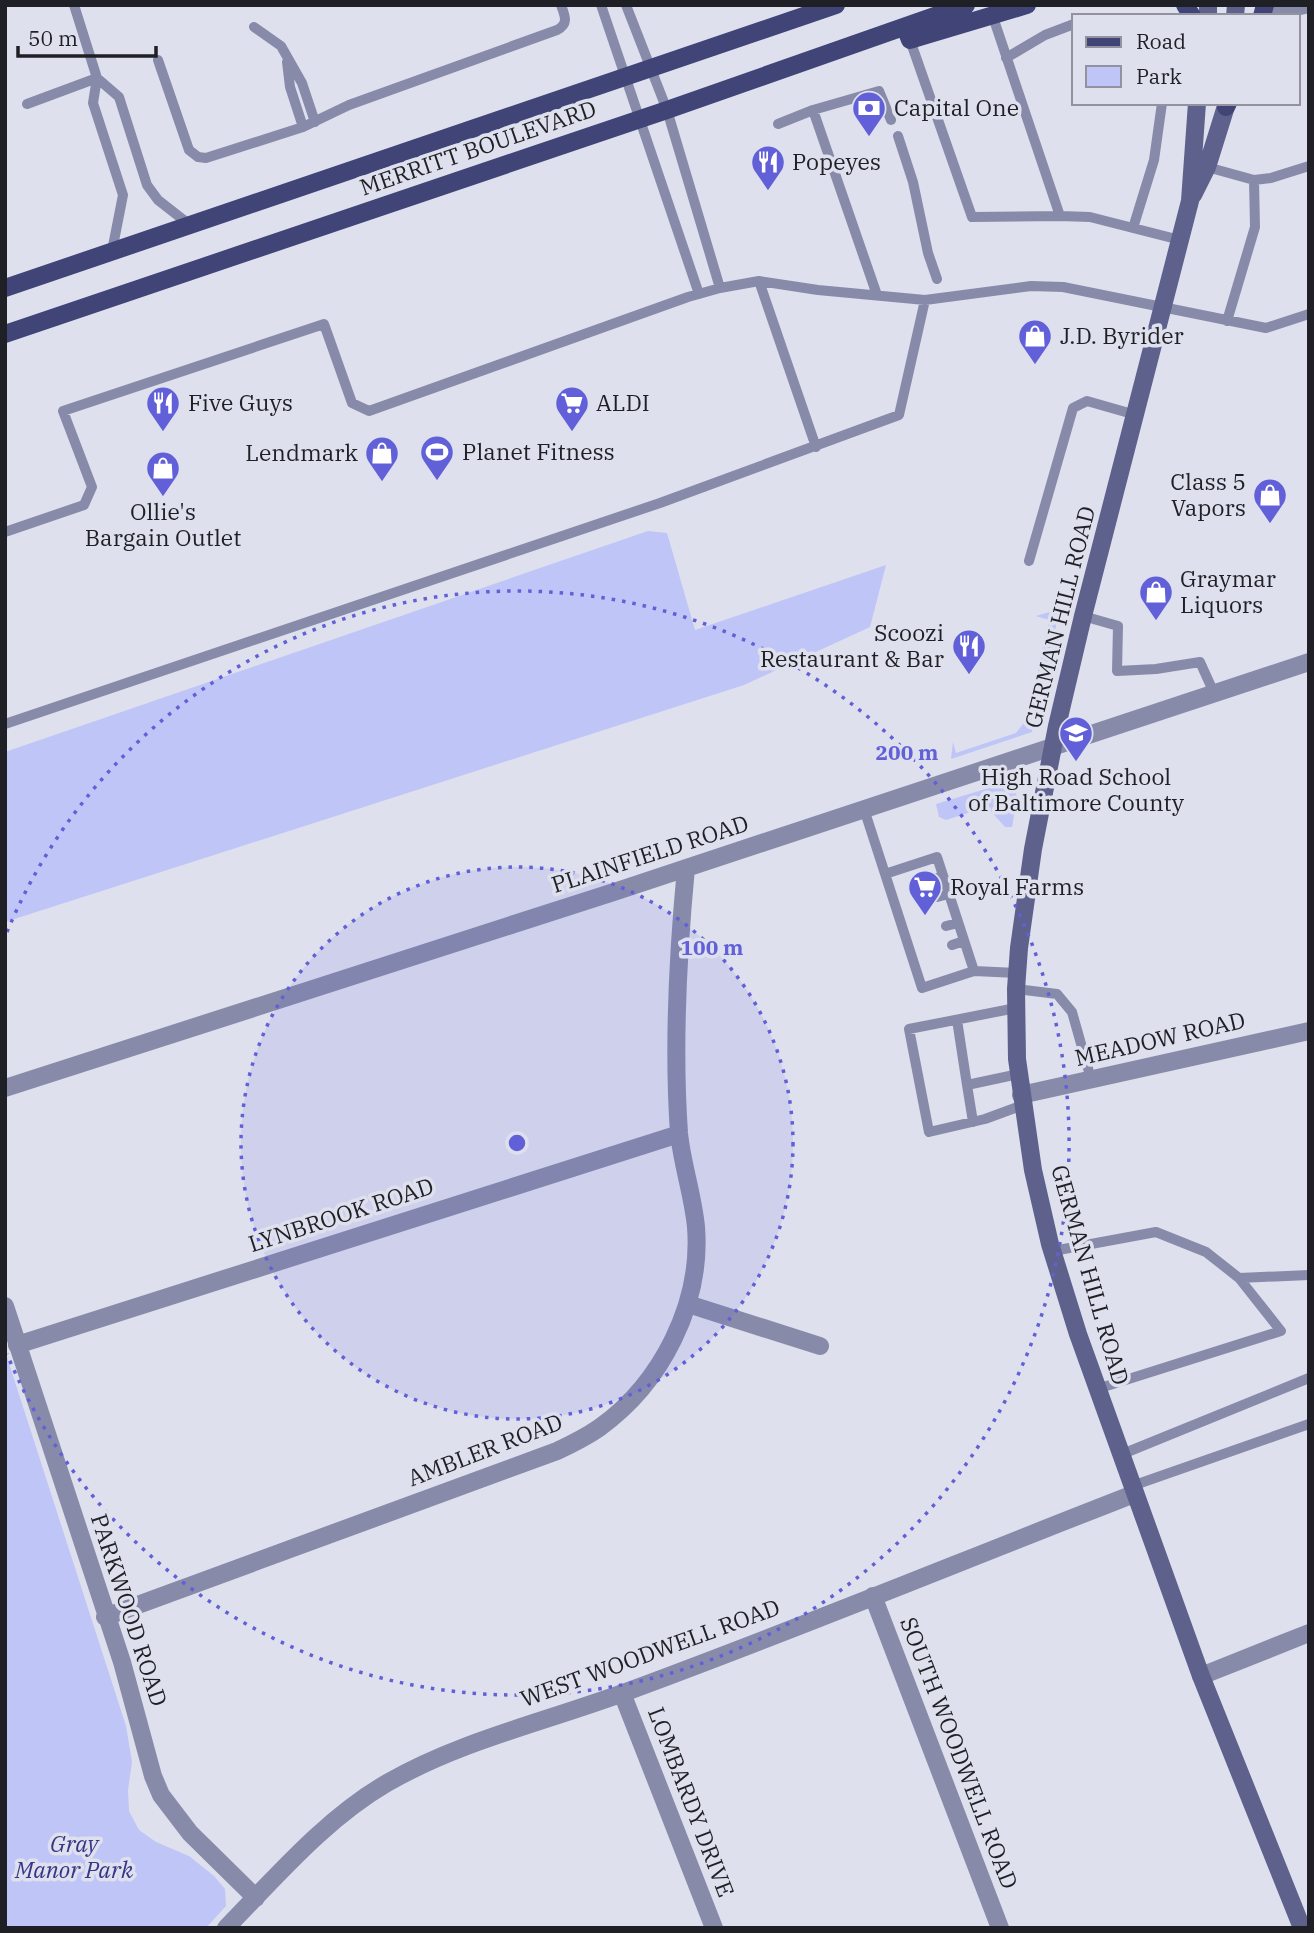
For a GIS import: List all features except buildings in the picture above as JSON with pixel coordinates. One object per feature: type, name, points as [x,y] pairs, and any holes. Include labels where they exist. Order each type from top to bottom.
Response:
[{"type":"main road","name":"MERRITT BOULEVARD","points":[[5,288],[836,5]]},
{"type":"main road","name":"MERRITT BOULEVARD","points":[[5,334],[667,110],[908,33],[966,5]]},
{"type":"main road","points":[[908,33],[993,17],[1027,5]]},
{"type":"street","name":"GERMAN HILL ROAD","points":[[1197,105],[1190,201],[1137,415],[1083,616],[1053,747],[1026,888],[1016,1007],[1019,1074],[1033,1170],[1053,1251],[1097,1388],[1202,1676],[1303,1920]]},
{"type":"street","name":"GERMAN HILL ROAD","points":[[1190,201],[1207,167],[1227,105]]},
{"type":"street","name":"PLAINFIELD ROAD","points":[[5,1088],[686,868],[1309,662]]},
{"type":"street","name":"AMBLER ROAD","points":[[105,1617],[546,1455],[582,1439],[614,1417],[646,1381],[674,1338],[688,1304],[695,1271],[696,1226],[679,1134],[678,994],[686,868]]},
{"type":"street","name":"MEADOW ROAD","points":[[1022,1100],[1091,1079],[1309,1031]]},
{"type":"street","name":"LYNBROOK ROAD","points":[[18,1345],[679,1134]]},
{"type":"street","points":[[688,1304],[820,1346]]},
{"type":"street","name":"PARKWOOD ROAD","points":[[5,1306],[105,1617],[122,1662],[153,1776],[161,1795],[190,1833],[256,1898]]},
{"type":"street","name":"WEST WOODWELL ROAD","points":[[226,1928],[328,1827],[359,1802],[387,1783],[446,1754],[622,1693],[873,1596],[1133,1490]]},
{"type":"street","name":"SOUTH WOODWELL ROAD","points":[[873,1596],[1000,1928]]},
{"type":"street","points":[[1202,1676],[1309,1633]]},
{"type":"street","name":"LOMBARDY DRIVE","points":[[622,1693],[714,1928]]},
{"type":"lane","points":[[74,5],[97,78],[93,103],[123,195],[113,251]]},
{"type":"lane","points":[[158,60],[187,145],[198,157],[214,157],[303,127],[349,105],[557,30],[565,24],[566,19],[561,5]]},
{"type":"lane","points":[[601,5],[699,294]]},
{"type":"lane","points":[[626,5],[667,110],[720,288]]},
{"type":"lane","points":[[1264,10],[1291,12],[1309,8]]},
{"type":"lane","points":[[993,17],[1060,216]]},
{"type":"lane","points":[[1006,58],[1045,35],[1072,25]]},
{"type":"lane","points":[[254,27],[281,46],[302,83],[315,122]]},
{"type":"lane","points":[[908,33],[972,217],[1090,217],[1180,240]]},
{"type":"lane","points":[[287,58],[290,87],[303,127]]},
{"type":"lane","points":[[27,104],[97,78]]},
{"type":"lane","points":[[97,78],[119,97],[147,185],[158,200],[190,225]]},
{"type":"lane","points":[[778,124],[813,110],[879,92],[891,121]]},
{"type":"lane","points":[[1133,228],[1154,160],[1162,105]]},
{"type":"lane","points":[[813,110],[877,295]]},
{"type":"lane","points":[[898,136],[913,182],[928,253],[937,279]]},
{"type":"lane","points":[[1207,167],[1254,180],[1271,178],[1309,166]]},
{"type":"lane","points":[[1227,321],[1255,227],[1254,180]]},
{"type":"lane","points":[[759,281],[816,447]]},
{"type":"lane","points":[[5,532],[84,505],[92,487],[63,411],[324,324],[352,402],[369,411],[699,294],[759,281],[926,300],[1003,288],[1052,287],[1266,328],[1309,314]]},
{"type":"lane","points":[[5,724],[660,503],[900,415],[926,300]]},
{"type":"lane","points":[[1028,561],[1073,408],[1087,401],[1137,415]]},
{"type":"lane","points":[[1083,616],[1118,626],[1117,671],[1156,669],[1200,662],[1214,693]]},
{"type":"lane","points":[[864,809],[901,909],[916,957],[922,988],[974,971],[1057,994],[1072,1012],[1091,1079]]},
{"type":"lane","points":[[886,874],[937,857],[974,971]]},
{"type":"lane","points":[[931,880],[943,876]]},
{"type":"lane","points":[[937,897],[949,894]]},
{"type":"lane","points":[[946,926],[958,923]]},
{"type":"lane","points":[[952,945],[964,941]]},
{"type":"lane","points":[[1016,1007],[909,1029],[929,1132],[973,1122],[1022,1100]]},
{"type":"lane","points":[[957,1020],[973,1122]]},
{"type":"lane","points":[[967,1085],[1019,1074]]},
{"type":"lane","points":[[1053,1251],[1156,1232],[1206,1252],[1239,1278],[1280,1331],[1097,1388]]},
{"type":"lane","points":[[1239,1278],[1309,1275]]},
{"type":"lane","points":[[1120,1455],[1309,1378]]},
{"type":"lane","points":[[1133,1490],[1309,1424]]},
{"type":"green space","points":[[648,531],[667,533],[695,630],[886,565],[870,627],[744,685],[5,922],[5,752]]},
{"type":"green space","points":[[1060,609],[1032,732],[951,759],[953,742],[956,753],[1016,733],[1028,718],[1049,620],[1036,616]]},
{"type":"green space","points":[[1002,784],[1015,788],[1017,798],[1012,827],[1005,827],[987,807],[946,820],[939,817],[936,804]]},
{"type":"green space","name":"Gray Manor Park","points":[[5,1351],[126,1726],[132,1762],[128,1790],[129,1811],[139,1830],[156,1842],[189,1856],[214,1876],[225,1889],[226,1906],[206,1928],[5,1928]]},
{"type":"place","name":"Capital One","points":[[869,138]]},
{"type":"place","name":"Popeyes","points":[[768,192]]},
{"type":"place","name":"J.D. Byrider","points":[[1035,366]]},
{"type":"place","name":"Five Guys","points":[[163,433]]},
{"type":"place","name":"ALDI","points":[[572,433]]},
{"type":"place","name":"Planet Fitness","points":[[437,482]]},
{"type":"place","name":"Lendmark","points":[[382,483]]},
{"type":"place","name":"Ollie's Bargain Outlet","points":[[163,498]]},
{"type":"place","name":"Class 5 Vapors","points":[[1270,525]]},
{"type":"place","name":"Graymar Liquors","points":[[1156,622]]},
{"type":"place","name":"Scoozi Restaurant & Bar","points":[[969,676]]},
{"type":"place","name":"High Road School of Baltimore County","points":[[1076,763]]},
{"type":"place","name":"Royal Farms","points":[[925,917]]}]
